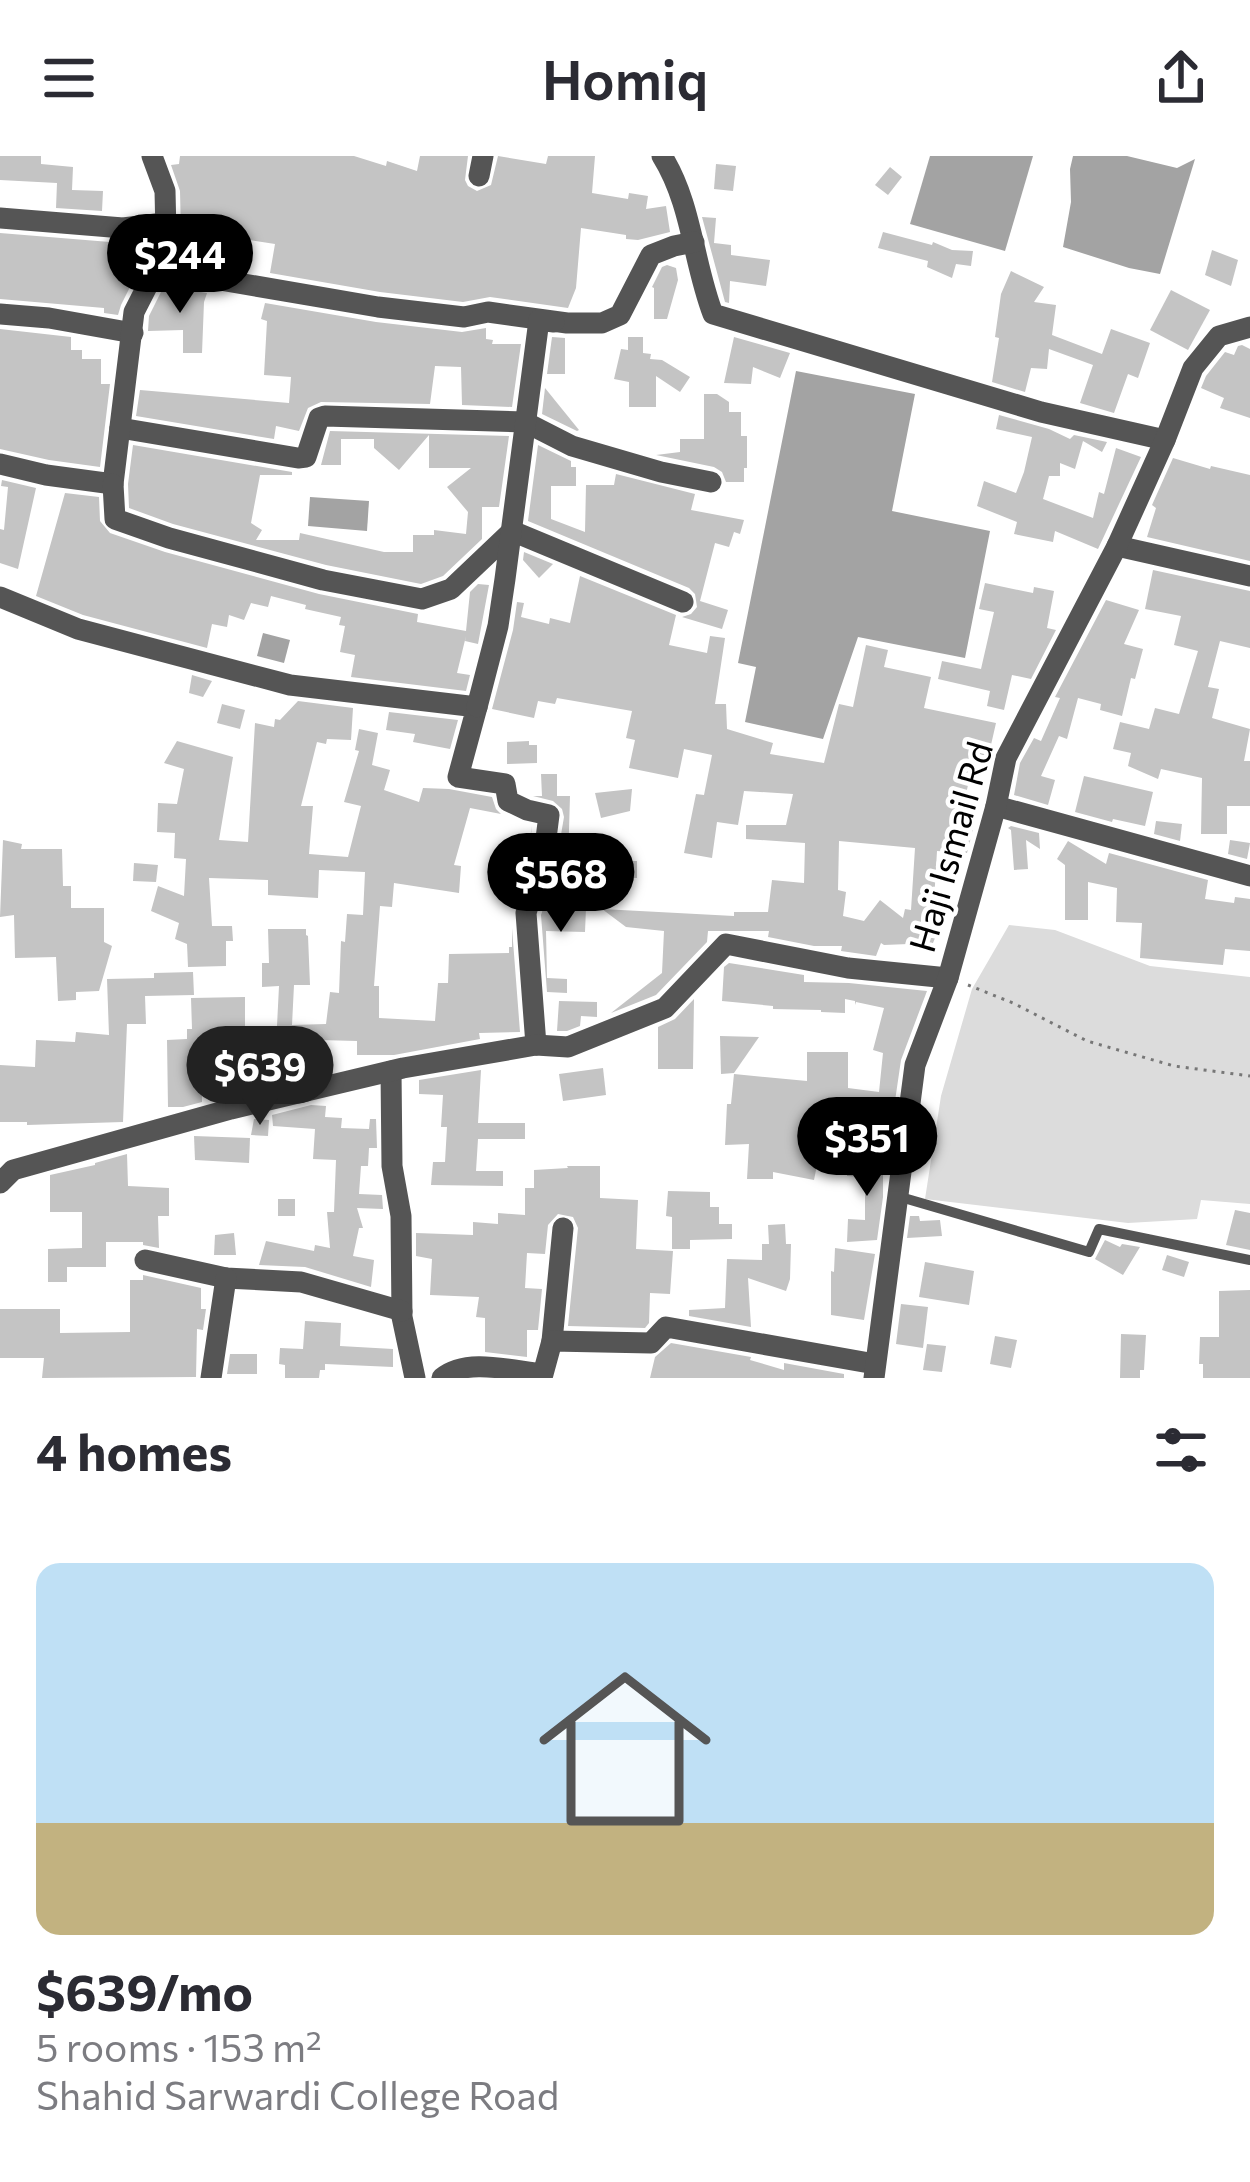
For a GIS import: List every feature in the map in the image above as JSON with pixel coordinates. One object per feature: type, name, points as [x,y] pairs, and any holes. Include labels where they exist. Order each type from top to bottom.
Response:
[{"type":"street","points":[[152,156],[165,191],[166,235],[156,269],[134,312],[113,484],[115,519],[323,580],[422,598],[451,589],[512,531]]},
{"type":"street","points":[[662,156],[676,179],[713,314],[1041,412],[1165,440]]},
{"type":"street","points":[[0,218],[123,227],[164,223]]},
{"type":"street","points":[[536,1045],[526,914],[544,854],[549,815],[508,801],[505,784],[458,777],[498,626],[538,320],[602,323],[620,315],[651,255],[694,242]]},
{"type":"street","points":[[156,269],[378,307],[464,317],[502,313],[568,323]]},
{"type":"street","points":[[0,314],[133,333]]},
{"type":"street","name":"Haji Ismail Rd","points":[[874,1371],[915,1065],[948,978],[1006,758],[1117,546],[1193,368],[1219,336],[1250,327]]},
{"type":"street","points":[[120,428],[298,458],[306,457],[319,418],[325,416],[525,422],[572,446],[711,482]]},
{"type":"street","points":[[0,464],[113,484]]},
{"type":"street","points":[[512,531],[683,602]]},
{"type":"street","points":[[1117,546],[1250,576]]},
{"type":"street","points":[[0,597],[77,629],[290,686],[477,707]]},
{"type":"street","points":[[996,806],[1250,877]]},
{"type":"street","points":[[0,1184],[13,1170],[231,1109],[391,1071],[536,1045],[568,1047],[665,1009],[726,944],[848,968],[948,978]]},
{"type":"street","points":[[391,1071],[402,1312],[415,1378]]},
{"type":"street","points":[[442,1378],[452,1369],[485,1367],[542,1374],[552,1341],[563,1228]]},
{"type":"street","points":[[145,1260],[226,1278],[301,1282],[402,1312]]},
{"type":"street","points":[[211,1378],[226,1278]]},
{"type":"street","points":[[552,1341],[650,1343],[666,1327],[874,1371]]},
{"type":"lane","points":[[898,1196],[1089,1252],[1099,1229],[1250,1260]]},
{"type":"path","points":[[948,978],[1013,1003],[1087,1041],[1174,1066],[1250,1076]]},
{"type":"shaded area","points":[[930,156],[1033,156],[1005,251],[910,224]]},
{"type":"shaded area","points":[[1073,156],[1127,156],[1177,168],[1195,159],[1160,274],[1063,247]]},
{"type":"shaded area","points":[[796,371],[915,394],[892,511],[990,531],[965,658],[858,637],[823,739],[745,722],[756,667],[738,663]]},
{"type":"shaded area","points":[[310,497],[369,501],[367,531],[308,526]]},
{"type":"shaded area","points":[[263,633],[290,640],[284,663],[257,656]]},
{"type":"shaded area","points":[[1009,925],[1055,930],[1150,966],[1250,977],[1250,1204],[1201,1200],[1197,1219],[1128,1223],[925,1199],[941,1096],[972,989]]},
{"type":"building","points":[[0,156],[41,156],[41,164],[73,167],[72,190],[103,191],[102,211],[56,208],[57,183],[0,180]]},
{"type":"building","points":[[180,156],[354,156],[417,171],[420,156],[468,156],[465,180],[477,191],[491,185],[498,156],[546,164],[548,156],[595,156],[592,193],[628,199],[629,193],[648,196],[646,209],[666,206],[670,232],[638,240],[581,228],[576,288],[568,308],[490,297],[463,302],[380,292],[270,273],[275,244],[236,238],[232,267],[175,257],[181,234],[180,191],[171,165],[179,164]]},
{"type":"building","points":[[716,164],[736,166],[733,191],[714,189]]},
{"type":"building","points":[[890,167],[902,177],[888,195],[875,185]]},
{"type":"building","points":[[702,217],[716,218],[714,243],[731,245],[731,255],[770,260],[766,286],[730,281],[729,303],[725,302]]},
{"type":"building","points":[[883,232],[973,251],[971,266],[956,264],[952,278],[927,267],[928,261],[878,248]]},
{"type":"building","points":[[0,233],[122,243],[149,240],[118,315],[104,313],[104,308],[0,299]]},
{"type":"building","points":[[1212,250],[1238,260],[1231,286],[1205,275]]},
{"type":"building","points":[[667,265],[676,268],[678,280],[667,319],[654,319],[652,287]]},
{"type":"building","points":[[1011,271],[1044,287],[1034,302],[1056,305],[1052,335],[1102,354],[1111,329],[1150,343],[1138,378],[1128,374],[1114,413],[1080,403],[1093,365],[1049,349],[1047,369],[1031,368],[1025,392],[992,382],[1001,294]]},
{"type":"building","points":[[164,286],[207,293],[202,353],[183,353],[183,330],[148,331],[149,316]]},
{"type":"building","points":[[1171,290],[1210,310],[1188,350],[1150,330]]},
{"type":"building","points":[[265,303],[462,332],[486,328],[486,339],[493,340],[492,344],[521,344],[512,407],[462,405],[461,367],[435,366],[430,404],[321,402],[308,408],[299,431],[276,426],[274,439],[136,416],[140,390],[289,403],[291,377],[264,375],[267,321],[261,319]]},
{"type":"building","points":[[0,329],[71,337],[71,350],[82,350],[82,359],[101,359],[101,384],[110,384],[100,467],[0,449]]},
{"type":"building","points":[[552,337],[565,338],[565,374],[547,374]]},
{"type":"building","points":[[628,337],[643,337],[643,353],[651,354],[650,359],[662,360],[690,377],[680,392],[656,376],[656,407],[629,407],[629,382],[614,379],[621,349],[628,350]]},
{"type":"building","points":[[734,337],[790,353],[780,378],[753,367],[751,384],[724,383]]},
{"type":"building","points":[[1242,345],[1250,349],[1250,418],[1220,408],[1224,398],[1201,388],[1225,352],[1234,355]]},
{"type":"building","points":[[545,388],[579,430],[542,414]]},
{"type":"building","points":[[704,394],[717,394],[729,402],[729,412],[741,412],[741,436],[747,436],[744,482],[726,482],[714,467],[656,455],[680,452],[680,439],[704,439]]},
{"type":"building","points":[[999,415],[1070,439],[1074,435],[1107,442],[1102,452],[1083,441],[1075,469],[1060,463],[1060,476],[1049,476],[1043,499],[1093,518],[1116,448],[1141,457],[1098,549],[1055,531],[1053,542],[1014,534],[1017,522],[977,506],[984,481],[1016,493],[1024,472],[1032,437],[996,429]]},
{"type":"building","points":[[330,431],[509,436],[499,507],[482,507],[482,539],[443,576],[421,584],[326,565],[129,508],[133,445],[292,472],[260,475],[251,523],[262,530],[256,540],[299,540],[300,533],[384,552],[413,552],[413,535],[434,535],[434,530],[466,534],[468,512],[447,487],[471,468],[429,468],[429,435],[399,470],[374,448],[374,439],[341,439],[341,465],[321,465]]},
{"type":"building","points":[[538,445],[576,467],[576,486],[551,486],[551,519],[585,532],[586,485],[614,485],[616,474],[695,494],[691,510],[744,520],[729,547],[715,543],[700,601],[728,610],[722,629],[682,617],[697,607],[689,588],[528,521]]},
{"type":"building","points":[[1173,458],[1250,475],[1250,561],[1147,537],[1156,508],[1152,505]]},
{"type":"building","points":[[2,480],[36,488],[18,569],[0,563],[8,487],[1,486]]},
{"type":"building","points":[[65,493],[99,497],[100,521],[110,533],[319,594],[418,614],[417,622],[466,631],[470,592],[478,584],[489,585],[478,644],[465,641],[466,636],[457,673],[470,675],[466,691],[351,677],[355,655],[340,652],[345,626],[339,625],[341,617],[271,596],[268,607],[251,603],[244,620],[229,615],[227,627],[212,624],[207,648],[83,615],[36,596]]},
{"type":"building","points":[[524,552],[553,564],[539,578],[523,560]]},
{"type":"building","points":[[1153,570],[1250,591],[1250,648],[1220,641],[1208,687],[1219,689],[1212,718],[1250,729],[1244,761],[1250,761],[1250,806],[1227,806],[1227,834],[1201,834],[1202,778],[1161,769],[1158,779],[1128,766],[1131,753],[1113,749],[1120,722],[1149,729],[1155,708],[1179,714],[1198,651],[1174,645],[1181,616],[1145,609]]},
{"type":"building","points":[[580,576],[676,615],[669,645],[707,653],[710,636],[725,638],[715,704],[726,704],[727,729],[773,743],[770,754],[824,763],[839,704],[853,707],[866,645],[888,650],[884,667],[931,677],[924,708],[996,723],[988,758],[975,755],[959,824],[974,825],[967,853],[937,851],[934,901],[950,901],[933,943],[881,943],[876,956],[841,951],[842,946],[768,937],[769,931],[708,931],[707,942],[656,995],[611,1013],[662,973],[664,931],[626,927],[602,909],[734,916],[734,912],[768,912],[772,880],[804,883],[805,843],[746,839],[746,825],[786,825],[793,794],[744,791],[738,825],[717,822],[712,858],[684,853],[696,794],[704,795],[712,755],[684,749],[678,778],[629,768],[635,740],[626,738],[632,711],[557,698],[555,704],[538,701],[534,718],[492,709],[517,602],[524,603],[521,617],[570,623]],"holes":[[[839,841],[915,848],[911,910],[905,909],[903,918],[880,900],[864,921],[843,916],[846,892],[838,890]]]},
{"type":"building","points":[[985,583],[1033,593],[1034,587],[1054,591],[1047,628],[1056,630],[1031,679],[1012,675],[1004,710],[987,706],[990,691],[938,679],[942,661],[981,669],[994,612],[979,609]]},
{"type":"building","points":[[1106,600],[1139,610],[1124,644],[1143,649],[1122,716],[1078,698],[1067,739],[1059,736],[1041,776],[1055,780],[1048,805],[1014,795],[1020,763],[1034,738],[1041,741],[1060,698],[1055,697]]},
{"type":"building","points":[[192,675],[212,681],[203,697],[189,693]]},
{"type":"building","points":[[298,701],[353,708],[351,740],[317,742],[301,806],[313,806],[309,854],[348,857],[361,806],[344,802],[359,751],[355,750],[359,729],[378,733],[372,765],[390,770],[384,790],[419,802],[423,788],[492,797],[501,814],[470,808],[454,865],[461,866],[459,893],[394,883],[392,907],[380,906],[374,986],[379,986],[379,1018],[435,1021],[438,983],[448,983],[449,954],[509,953],[512,928],[520,1032],[479,1033],[480,1039],[394,1055],[357,1055],[357,1041],[319,1040],[320,1072],[251,1089],[245,1089],[244,1043],[201,1044],[202,1102],[168,1107],[167,1040],[187,1039],[187,1029],[192,1029],[191,998],[245,997],[245,1027],[277,1026],[279,986],[262,987],[262,963],[269,963],[268,929],[306,929],[308,936],[310,985],[294,985],[292,1025],[326,1024],[330,992],[339,993],[341,941],[345,942],[347,914],[363,915],[365,872],[319,870],[318,898],[268,895],[268,880],[209,878],[212,926],[232,926],[233,941],[226,941],[226,966],[188,967],[187,944],[175,939],[179,923],[151,911],[158,886],[184,896],[186,859],[174,858],[175,833],[157,832],[158,803],[177,804],[184,769],[164,763],[177,741],[233,757],[219,840],[248,842],[255,723],[274,727],[275,719],[280,720]]},
{"type":"building","points":[[222,704],[245,710],[240,729],[217,723]]},
{"type":"building","points":[[389,712],[458,720],[450,749],[413,742],[415,734],[386,730]]},
{"type":"building","points":[[507,742],[537,745],[537,763],[507,764]]},
{"type":"building","points":[[541,774],[557,774],[557,796],[570,796],[568,864],[556,864],[562,809],[553,801],[533,796],[542,796]]},
{"type":"building","points":[[1084,776],[1153,792],[1145,826],[1075,812]]},
{"type":"building","points":[[632,789],[630,811],[601,818],[595,793]]},
{"type":"building","points":[[1156,821],[1182,824],[1180,841],[1154,834]]},
{"type":"building","points":[[532,826],[529,851],[522,876],[501,873],[504,856],[526,860]]},
{"type":"building","points":[[1011,826],[1039,833],[1040,849],[1026,840],[1028,869],[1014,870]]},
{"type":"building","points":[[3,840],[22,844],[21,849],[62,849],[63,886],[71,886],[71,908],[104,908],[104,942],[112,946],[99,991],[76,992],[76,1000],[58,1001],[56,957],[15,958],[14,915],[0,917]]},
{"type":"building","points":[[1230,840],[1250,843],[1247,859],[1228,854]]},
{"type":"building","points":[[1068,841],[1106,864],[1109,853],[1208,880],[1205,899],[1234,903],[1235,897],[1250,899],[1250,951],[1225,949],[1223,965],[1140,958],[1142,923],[1116,922],[1117,888],[1088,882],[1088,920],[1065,920],[1065,865],[1057,859]]},
{"type":"building","points":[[593,857],[637,861],[637,878],[593,876]]},
{"type":"building","points":[[134,863],[158,865],[156,882],[133,881]]},
{"type":"building","points":[[544,906],[586,908],[585,932],[546,931],[547,978],[567,979],[567,993],[547,992]]},
{"type":"building","points":[[729,963],[804,975],[804,982],[927,991],[901,1060],[895,1101],[887,1102],[887,1121],[854,1121],[853,1142],[822,1140],[814,1180],[773,1172],[773,1179],[747,1179],[749,1144],[725,1145],[734,1074],[807,1081],[807,1052],[848,1052],[848,1088],[879,1092],[883,1053],[873,1050],[884,1008],[845,999],[845,1013],[722,1001],[724,967]]},
{"type":"building","points":[[193,972],[194,995],[145,996],[146,1024],[127,1024],[123,1122],[0,1122],[0,1065],[35,1067],[36,1040],[75,1042],[76,1032],[109,1035],[107,979]]},
{"type":"building","points":[[694,999],[693,1069],[658,1069],[658,1027],[675,1019]]},
{"type":"building","points":[[559,1001],[597,1002],[597,1017],[581,1016],[580,1026],[557,1031]]},
{"type":"building","points":[[720,1036],[759,1037],[734,1073],[721,1074]]},
{"type":"building","points":[[603,1068],[606,1095],[563,1101],[559,1074]]},
{"type":"building","points":[[481,1070],[478,1123],[525,1123],[525,1139],[478,1139],[476,1171],[503,1171],[503,1186],[431,1185],[433,1162],[445,1162],[447,1127],[441,1127],[443,1095],[419,1094],[419,1080]]},
{"type":"building","points":[[326,1106],[325,1117],[342,1118],[341,1128],[369,1129],[370,1119],[376,1119],[377,1148],[369,1148],[368,1166],[361,1166],[359,1194],[382,1195],[383,1209],[357,1208],[363,1228],[359,1228],[353,1256],[374,1260],[371,1287],[305,1267],[259,1265],[266,1241],[314,1251],[315,1245],[330,1248],[327,1212],[334,1212],[336,1160],[313,1159],[315,1129],[273,1126],[272,1115]]},
{"type":"building","points":[[254,1119],[269,1120],[268,1136],[251,1135]]},
{"type":"building","points":[[194,1136],[250,1138],[249,1163],[195,1160]]},
{"type":"building","points":[[127,1154],[128,1186],[169,1188],[169,1216],[158,1216],[159,1248],[143,1242],[106,1242],[106,1267],[67,1267],[67,1282],[48,1282],[48,1249],[82,1248],[82,1212],[50,1212],[50,1175]]},
{"type":"building","points":[[848,1159],[883,1160],[877,1240],[847,1242],[848,1219],[865,1220],[865,1177],[847,1176]]},
{"type":"building","points":[[600,1166],[600,1198],[638,1200],[636,1249],[673,1251],[670,1294],[650,1293],[645,1328],[568,1326],[578,1228],[573,1217],[558,1214],[548,1225],[545,1254],[527,1253],[525,1288],[542,1289],[538,1330],[527,1330],[527,1357],[485,1352],[485,1318],[476,1317],[479,1297],[430,1295],[432,1259],[416,1256],[416,1233],[473,1235],[473,1222],[498,1224],[498,1213],[525,1215],[525,1188],[534,1188],[534,1170]]},
{"type":"building","points":[[668,1191],[710,1192],[710,1207],[719,1207],[719,1224],[732,1224],[732,1239],[690,1240],[690,1249],[672,1249],[672,1217],[666,1216]]},
{"type":"building","points":[[278,1199],[295,1199],[295,1216],[278,1216]]},
{"type":"building","points":[[1235,1210],[1250,1213],[1250,1250],[1226,1245]]},
{"type":"building","points":[[910,1216],[919,1216],[920,1221],[940,1220],[942,1236],[907,1238]]},
{"type":"building","points":[[785,1224],[786,1244],[791,1244],[790,1279],[786,1291],[748,1278],[751,1327],[689,1316],[689,1310],[725,1308],[727,1259],[762,1260],[762,1244],[769,1244],[768,1225]]},
{"type":"building","points":[[234,1233],[236,1255],[214,1255],[215,1235]]},
{"type":"building","points":[[1105,1240],[1120,1247],[1140,1247],[1123,1275],[1095,1259]]},
{"type":"building","points":[[835,1248],[875,1254],[864,1320],[831,1315]]},
{"type":"building","points":[[1167,1255],[1189,1262],[1184,1277],[1162,1270]]},
{"type":"building","points":[[925,1262],[974,1271],[969,1305],[919,1297]]},
{"type":"building","points":[[143,1275],[201,1288],[201,1309],[206,1309],[203,1330],[197,1329],[196,1377],[42,1378],[44,1358],[0,1358],[0,1309],[60,1309],[60,1333],[130,1332],[130,1280],[143,1280]]},
{"type":"building","points":[[1250,1290],[1250,1378],[1203,1378],[1200,1337],[1219,1337],[1219,1291]]},
{"type":"building","points":[[901,1304],[928,1307],[923,1348],[896,1344]]},
{"type":"building","points":[[305,1321],[341,1323],[340,1346],[393,1349],[393,1367],[325,1364],[319,1378],[285,1378],[285,1365],[279,1364],[280,1348],[303,1349]]},
{"type":"building","points":[[1121,1334],[1146,1335],[1140,1378],[1120,1378]]},
{"type":"building","points":[[995,1336],[1017,1340],[1011,1368],[990,1364]]},
{"type":"building","points":[[671,1343],[751,1357],[784,1370],[784,1363],[844,1374],[844,1378],[650,1378],[655,1357]]},
{"type":"building","points":[[927,1344],[946,1346],[942,1372],[923,1370]]},
{"type":"building","points":[[230,1354],[257,1354],[257,1374],[227,1374]]}]
